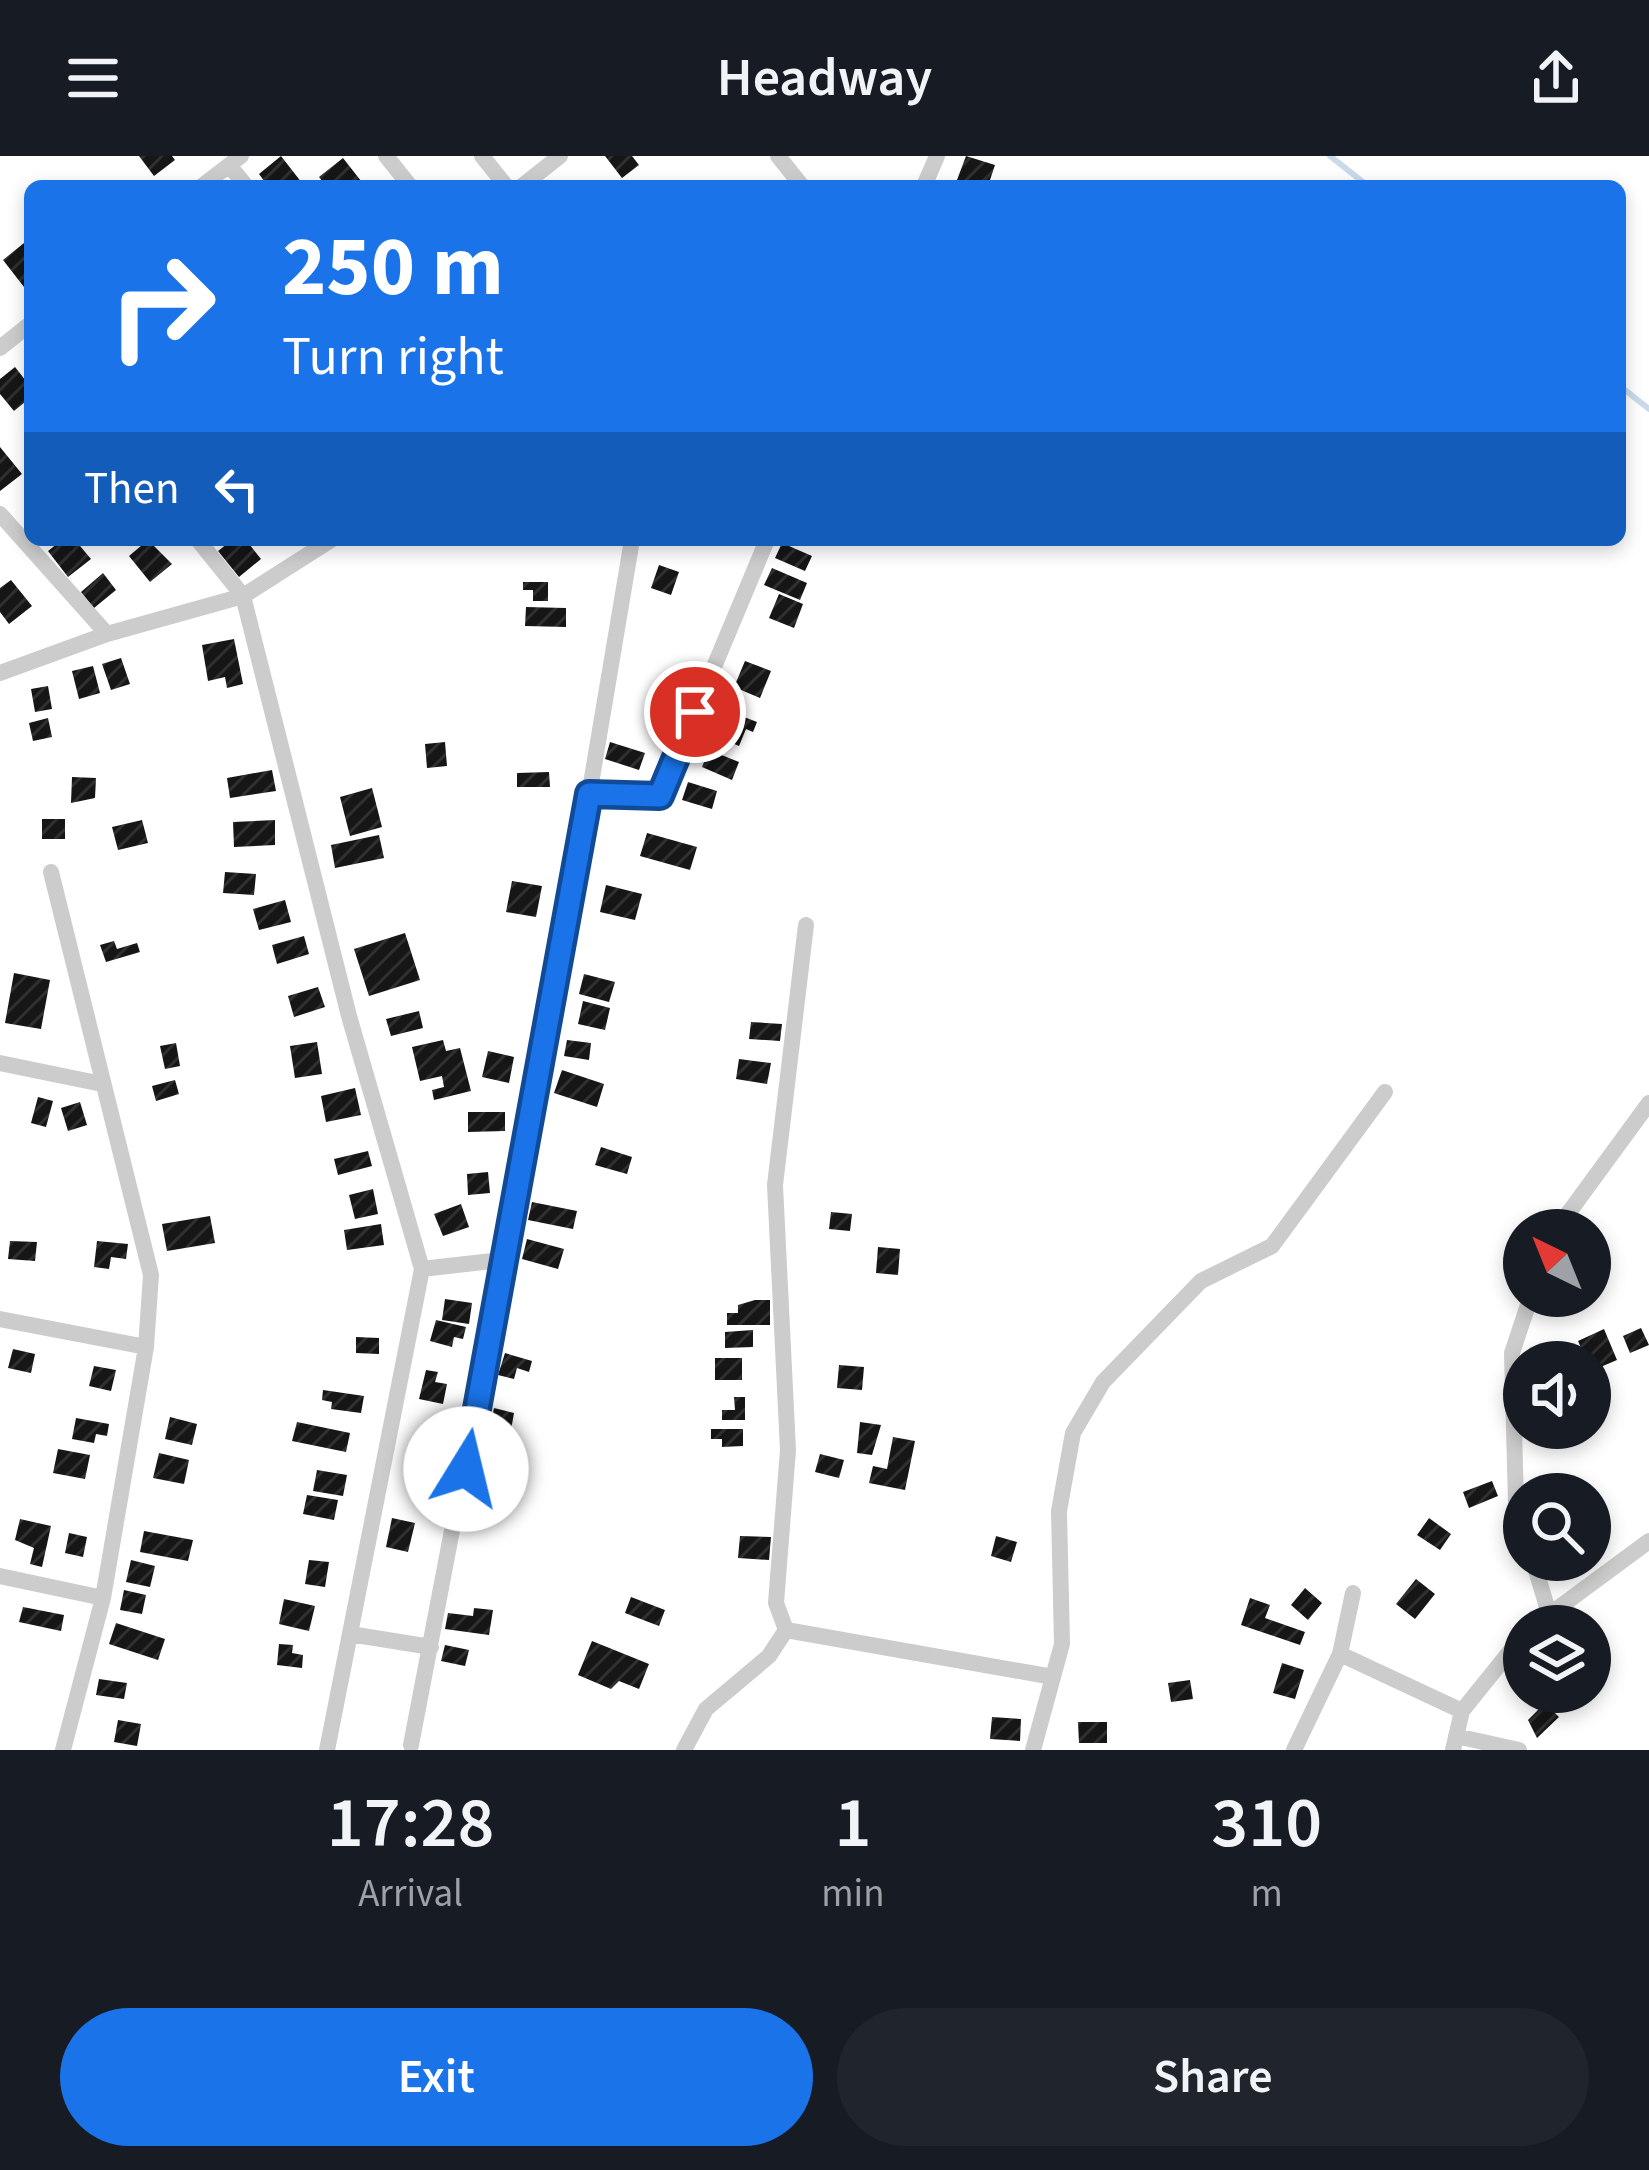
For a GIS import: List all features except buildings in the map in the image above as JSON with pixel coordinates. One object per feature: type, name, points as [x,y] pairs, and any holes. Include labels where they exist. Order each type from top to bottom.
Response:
[{"type":"street","points":[[386,156],[405,180]]},
{"type":"street","points":[[482,156],[501,180]]},
{"type":"street","points":[[530,180],[560,156]]},
{"type":"street","points":[[778,156],[797,180]]},
{"type":"street","points":[[210,180],[235,160]]},
{"type":"street","points":[[0,514],[24,541]]},
{"type":"street","points":[[29,546],[107,634]]},
{"type":"street","points":[[203,546],[242,596],[349,1016],[422,1269],[327,1750]]},
{"type":"street","points":[[0,673],[107,634],[242,596],[321,546]]},
{"type":"street","points":[[411,1745],[631,546]]},
{"type":"street","points":[[589,794],[660,796],[762,546]]},
{"type":"street","points":[[51,872],[151,1275],[146,1347],[103,1598],[63,1750]]},
{"type":"street","points":[[786,1630],[776,1603],[788,1450],[775,1185],[806,925]]},
{"type":"street","points":[[0,1063],[102,1084]]},
{"type":"street","points":[[1033,1750],[1062,1644],[1059,1511],[1073,1433],[1103,1382],[1202,1281],[1272,1246],[1385,1092]]},
{"type":"street","points":[[1571,1209],[1649,1102]]},
{"type":"street","points":[[422,1269],[501,1260]]},
{"type":"street","points":[[1515,1473],[1512,1353],[1524,1317]]},
{"type":"street","points":[[0,1319],[146,1347]]},
{"type":"street","points":[[1561,1605],[1649,1541]]},
{"type":"street","points":[[0,1576],[103,1598]]},
{"type":"street","points":[[1294,1750],[1340,1654],[1353,1593]]},
{"type":"street","points":[[786,1630],[1053,1676]]},
{"type":"street","points":[[684,1750],[706,1708],[769,1656],[786,1630]]},
{"type":"street","points":[[350,1634],[431,1647]]},
{"type":"street","points":[[1340,1654],[1462,1711]]},
{"type":"street","points":[[1503,1660],[1462,1711],[1455,1743],[1519,1750]]},
{"type":"waterway","points":[[1330,156],[1360,180]]},
{"type":"waterway","points":[[1626,391],[1649,409]]},
{"type":"route","points":[[466,1469],[589,794],[660,796],[695,712]]}]
